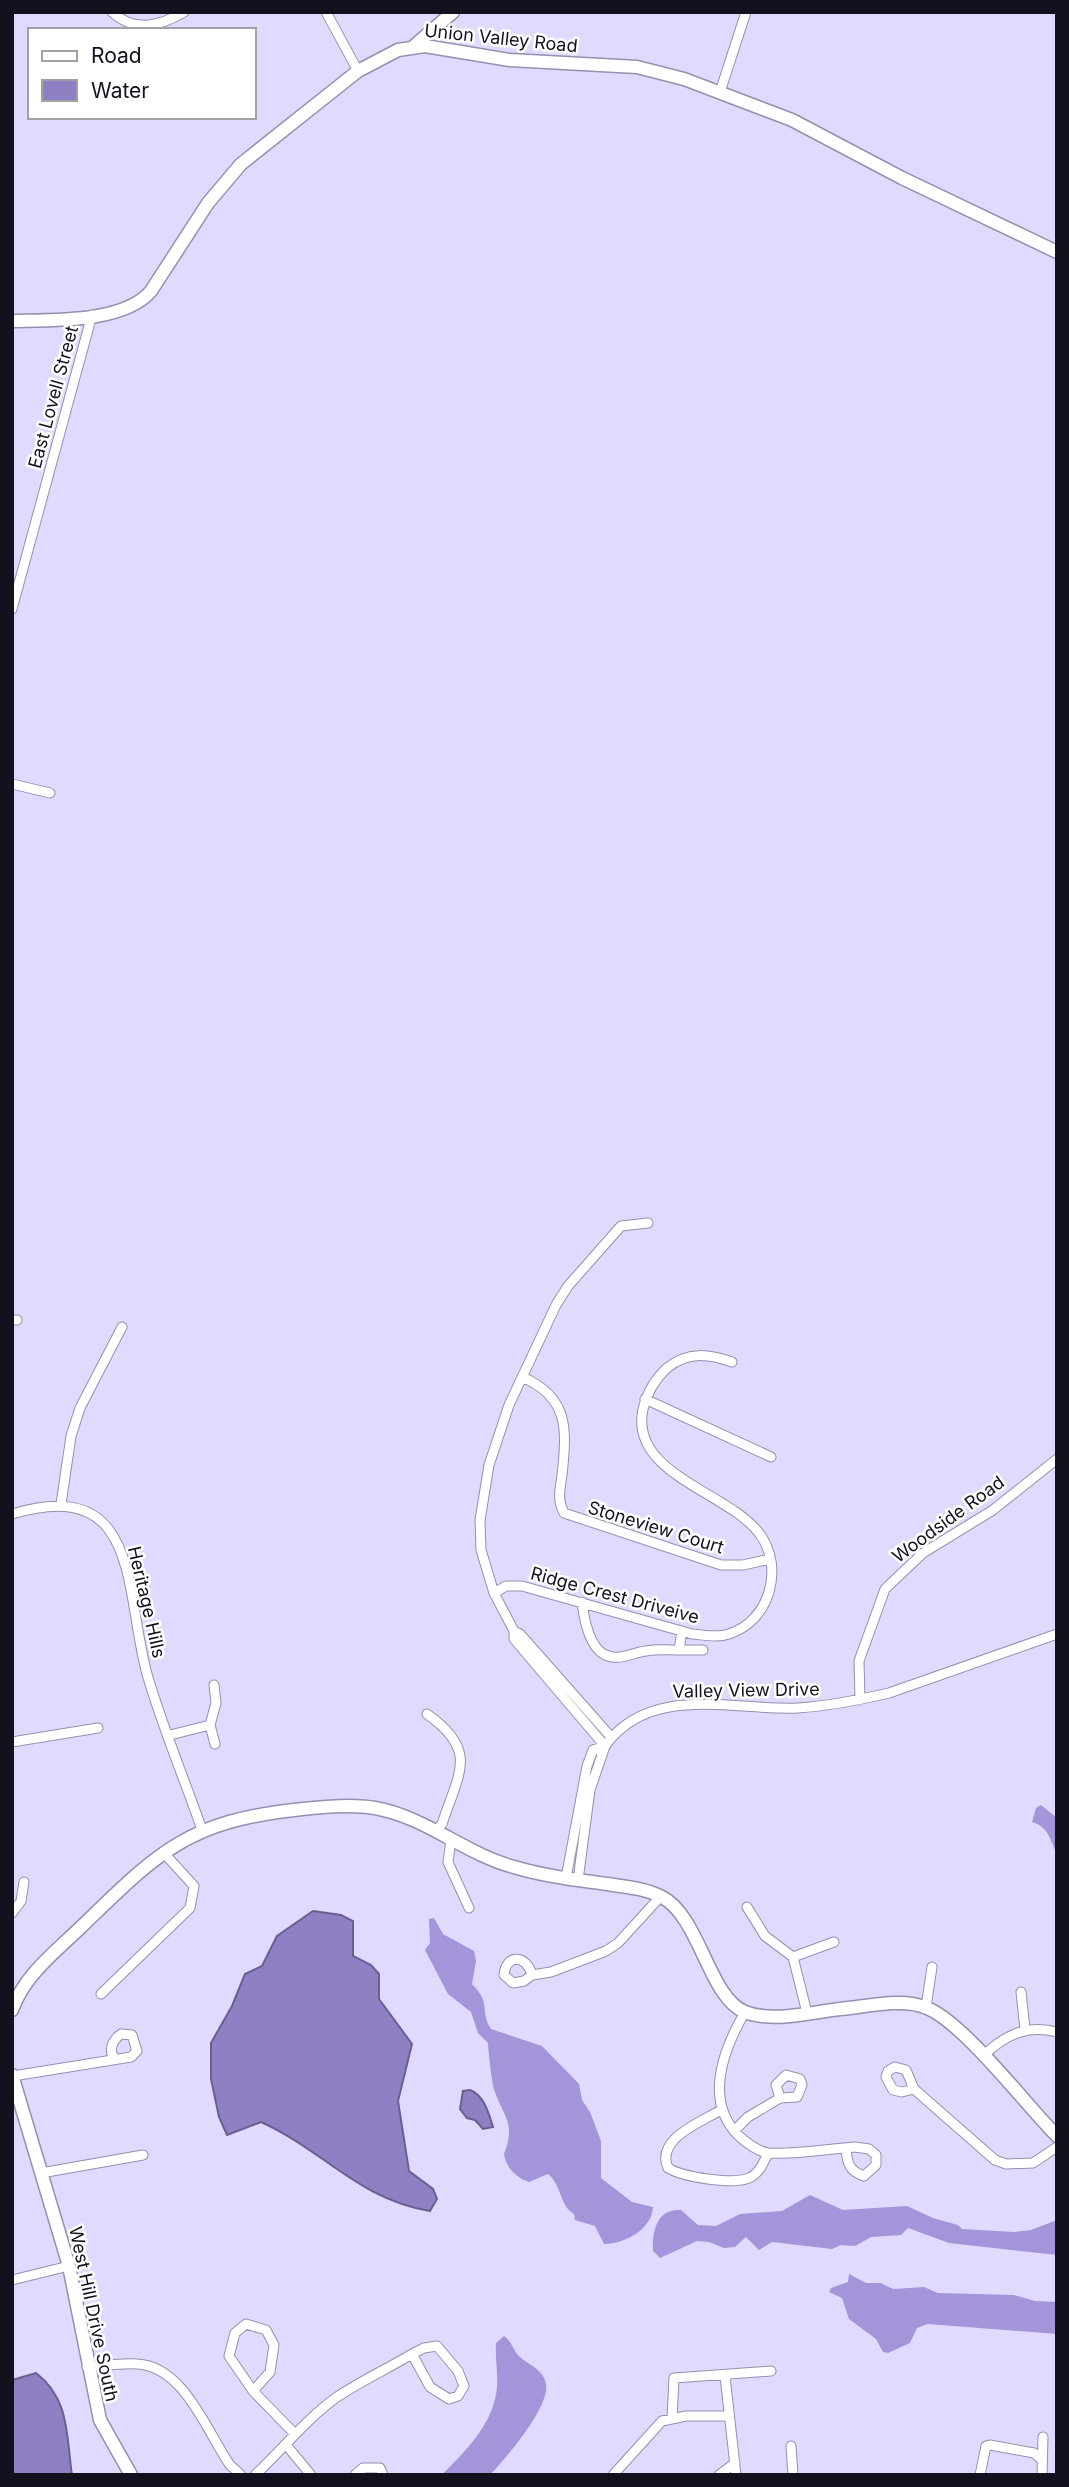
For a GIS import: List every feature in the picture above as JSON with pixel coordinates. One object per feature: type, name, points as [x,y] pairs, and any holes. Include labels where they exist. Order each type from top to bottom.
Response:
[{"type":"street","points":[[112,12],[129,24],[149,26],[170,21],[184,12]]},
{"type":"street","points":[[326,12],[358,71]]},
{"type":"street","points":[[413,47],[453,12]]},
{"type":"street","points":[[720,92],[746,12]]},
{"type":"street","name":"Union Valley Road","points":[[12,321],[116,312],[140,303],[229,176],[257,150],[358,71],[382,57],[413,47],[438,47],[540,63],[637,67],[720,92],[792,120],[902,178],[1057,252]]},
{"type":"street","name":"East Lovell Street","points":[[12,609],[92,315]]},
{"type":"street","points":[[12,784],[50,793]]},
{"type":"street","points":[[608,1742],[546,1680],[514,1639],[514,1631],[494,1593],[481,1550],[480,1520],[483,1487],[509,1405],[568,1286],[621,1226],[648,1223]]},
{"type":"street","points":[[12,1514],[61,1504],[71,1436],[80,1408],[122,1326]]},
{"type":"street","points":[[732,1362],[711,1354],[687,1357],[664,1372],[645,1399],[771,1457]]},
{"type":"street","name":"Stoneview Court","points":[[522,1377],[542,1386],[557,1402],[564,1436],[559,1496],[564,1513],[721,1565],[743,1565],[770,1559]]},
{"type":"street","name":"Ridge Crest Driveive","points":[[494,1593],[515,1586],[682,1631],[715,1637],[730,1634],[753,1620],[770,1592],[770,1559],[764,1540],[756,1529],[666,1467],[649,1449],[642,1423],[645,1399]]},
{"type":"street","name":"Woodside Road","points":[[860,1700],[859,1661],[886,1589],[923,1553],[993,1510],[1057,1459]]},
{"type":"street","name":"Heritage Hills","points":[[61,1504],[88,1513],[104,1525],[122,1551],[142,1656],[202,1830]]},
{"type":"street","points":[[582,1602],[584,1624],[605,1655],[613,1657],[645,1651],[703,1650]]},
{"type":"street","points":[[514,1631],[520,1634],[574,1696],[608,1742]]},
{"type":"street","points":[[679,1650],[682,1631]]},
{"type":"street","name":"Valley View Drive","points":[[608,1742],[638,1718],[676,1703],[798,1708],[860,1700],[889,1693],[1057,1634]]},
{"type":"street","points":[[546,1680],[553,1672]]},
{"type":"street","points":[[214,1685],[216,1703],[210,1725],[215,1744]]},
{"type":"street","points":[[569,1705],[574,1696]]},
{"type":"street","points":[[427,1714],[455,1737],[460,1754],[460,1770],[442,1824],[436,1830]]},
{"type":"street","points":[[170,1735],[210,1725]]},
{"type":"street","points":[[12,1742],[98,1728]]},
{"type":"street","points":[[572,1879],[590,1790],[608,1742]]},
{"type":"street","points":[[12,2010],[33,1973],[163,1852],[202,1830],[261,1814],[353,1806],[390,1812],[436,1830],[492,1860],[661,1896],[683,1918],[725,1994],[745,2012],[765,2015],[807,2013],[896,2004],[926,2007],[955,2028],[1057,2136]]},
{"type":"street","points":[[451,1839],[448,1862],[469,1908]]},
{"type":"street","points":[[101,1994],[190,1908],[194,1898],[194,1886],[163,1852]]},
{"type":"street","points":[[12,1913],[22,1901],[23,1882]]},
{"type":"street","points":[[532,1975],[575,1964],[618,1944],[661,1896]]},
{"type":"street","points":[[747,1908],[765,1936],[793,1957],[807,2013]]},
{"type":"street","points":[[793,1957],[834,1942]]},
{"type":"street","points":[[926,2007],[932,1967]]},
{"type":"street","points":[[1021,1992],[1025,2029]]},
{"type":"street","points":[[745,2012],[729,2043],[720,2075],[721,2110],[734,2131],[747,2143],[768,2153],[846,2148]]},
{"type":"street","points":[[983,2056],[1011,2035],[1025,2029],[1057,2032]]},
{"type":"street","points":[[12,2075],[95,2065],[114,2058]]},
{"type":"street","name":"West Hill Drive South","points":[[12,2075],[17,2110],[41,2173],[69,2266],[87,2367],[100,2420],[131,2475]]},
{"type":"street","points":[[914,2089],[987,2154],[1006,2164],[1033,2163],[1057,2147]]},
{"type":"street","points":[[734,2131],[748,2117],[780,2098]]},
{"type":"street","points":[[721,2110],[673,2139],[666,2150],[665,2161],[668,2168],[697,2177],[738,2180],[757,2173],[768,2153]]},
{"type":"street","points":[[41,2173],[143,2155]]},
{"type":"street","points":[[12,2280],[69,2266]]},
{"type":"street","points":[[253,2391],[270,2372],[274,2345],[266,2330],[246,2324],[235,2333],[229,2356],[253,2391],[294,2433]]},
{"type":"street","points":[[255,2475],[287,2445],[294,2433],[337,2398],[412,2354],[424,2347],[437,2346],[461,2376],[464,2386],[461,2392],[449,2399],[440,2395],[430,2387],[412,2354]]},
{"type":"street","points":[[87,2367],[137,2364],[163,2372],[180,2388],[230,2465],[241,2475]]},
{"type":"street","points":[[672,2419],[674,2378],[771,2371]]},
{"type":"street","points":[[724,2376],[736,2475]]},
{"type":"street","points":[[613,2475],[642,2439],[662,2421],[729,2416]]},
{"type":"street","points":[[1042,2475],[1043,2437]]},
{"type":"street","points":[[287,2445],[311,2475]]},
{"type":"street","points":[[791,2445],[793,2475]]},
{"type":"street","points":[[980,2475],[986,2446],[1034,2453],[1041,2459]]},
{"type":"street","points":[[719,2475],[735,2463]]},
{"type":"street","points":[[355,2475],[368,2466],[380,2468],[383,2475]]},
{"type":"shaded area","points":[[1041,1805],[1057,1818],[1057,1854],[1046,1831],[1032,1822],[1036,1808]]},
{"type":"shaded area","points":[[434,1918],[443,1934],[474,1951],[476,1961],[472,1984],[482,1997],[491,2029],[542,2046],[579,2084],[582,2100],[590,2112],[601,2141],[601,2178],[632,2202],[653,2207],[648,2222],[636,2234],[604,2244],[595,2226],[575,2220],[574,2214],[566,2206],[548,2174],[529,2182],[520,2178],[510,2168],[504,2154],[509,2128],[494,2088],[488,2043],[478,2033],[471,2012],[448,1994],[425,1950],[430,1943],[429,1919]]},
{"type":"shaded area","points":[[810,2195],[843,2210],[907,2206],[933,2218],[958,2225],[962,2229],[1014,2232],[1031,2230],[1057,2220],[1057,2255],[949,2243],[908,2228],[901,2235],[871,2237],[855,2246],[841,2245],[832,2249],[772,2242],[759,2250],[746,2237],[735,2247],[724,2248],[697,2241],[660,2258],[653,2251],[657,2223],[661,2217],[673,2210],[681,2210],[698,2225],[716,2226],[740,2214],[782,2211]]},
{"type":"shaded area","points":[[849,2274],[866,2283],[881,2283],[893,2289],[924,2287],[938,2293],[1014,2295],[1035,2301],[1057,2302],[1057,2334],[928,2324],[917,2328],[910,2343],[888,2353],[883,2352],[876,2339],[849,2319],[842,2298],[829,2292],[831,2288],[848,2282]]},
{"type":"shaded area","points":[[504,2336],[518,2355],[545,2379],[545,2394],[541,2406],[526,2432],[490,2475],[442,2475],[477,2436],[491,2413],[497,2387],[496,2343]]},
{"type":"water","points":[[313,1911],[341,1915],[353,1921],[353,1956],[371,1965],[379,1974],[379,1999],[412,2044],[398,2101],[409,2171],[433,2189],[437,2199],[430,2211],[382,2196],[261,2122],[227,2135],[219,2117],[211,2079],[211,2043],[232,2006],[245,1974],[262,1966],[277,1936]]},
{"type":"water","points":[[470,2090],[482,2100],[493,2127],[483,2129],[475,2120],[467,2118],[460,2109],[463,2091]]},
{"type":"water","points":[[36,2373],[47,2383],[61,2406],[72,2475],[12,2475],[12,2380]]}]
